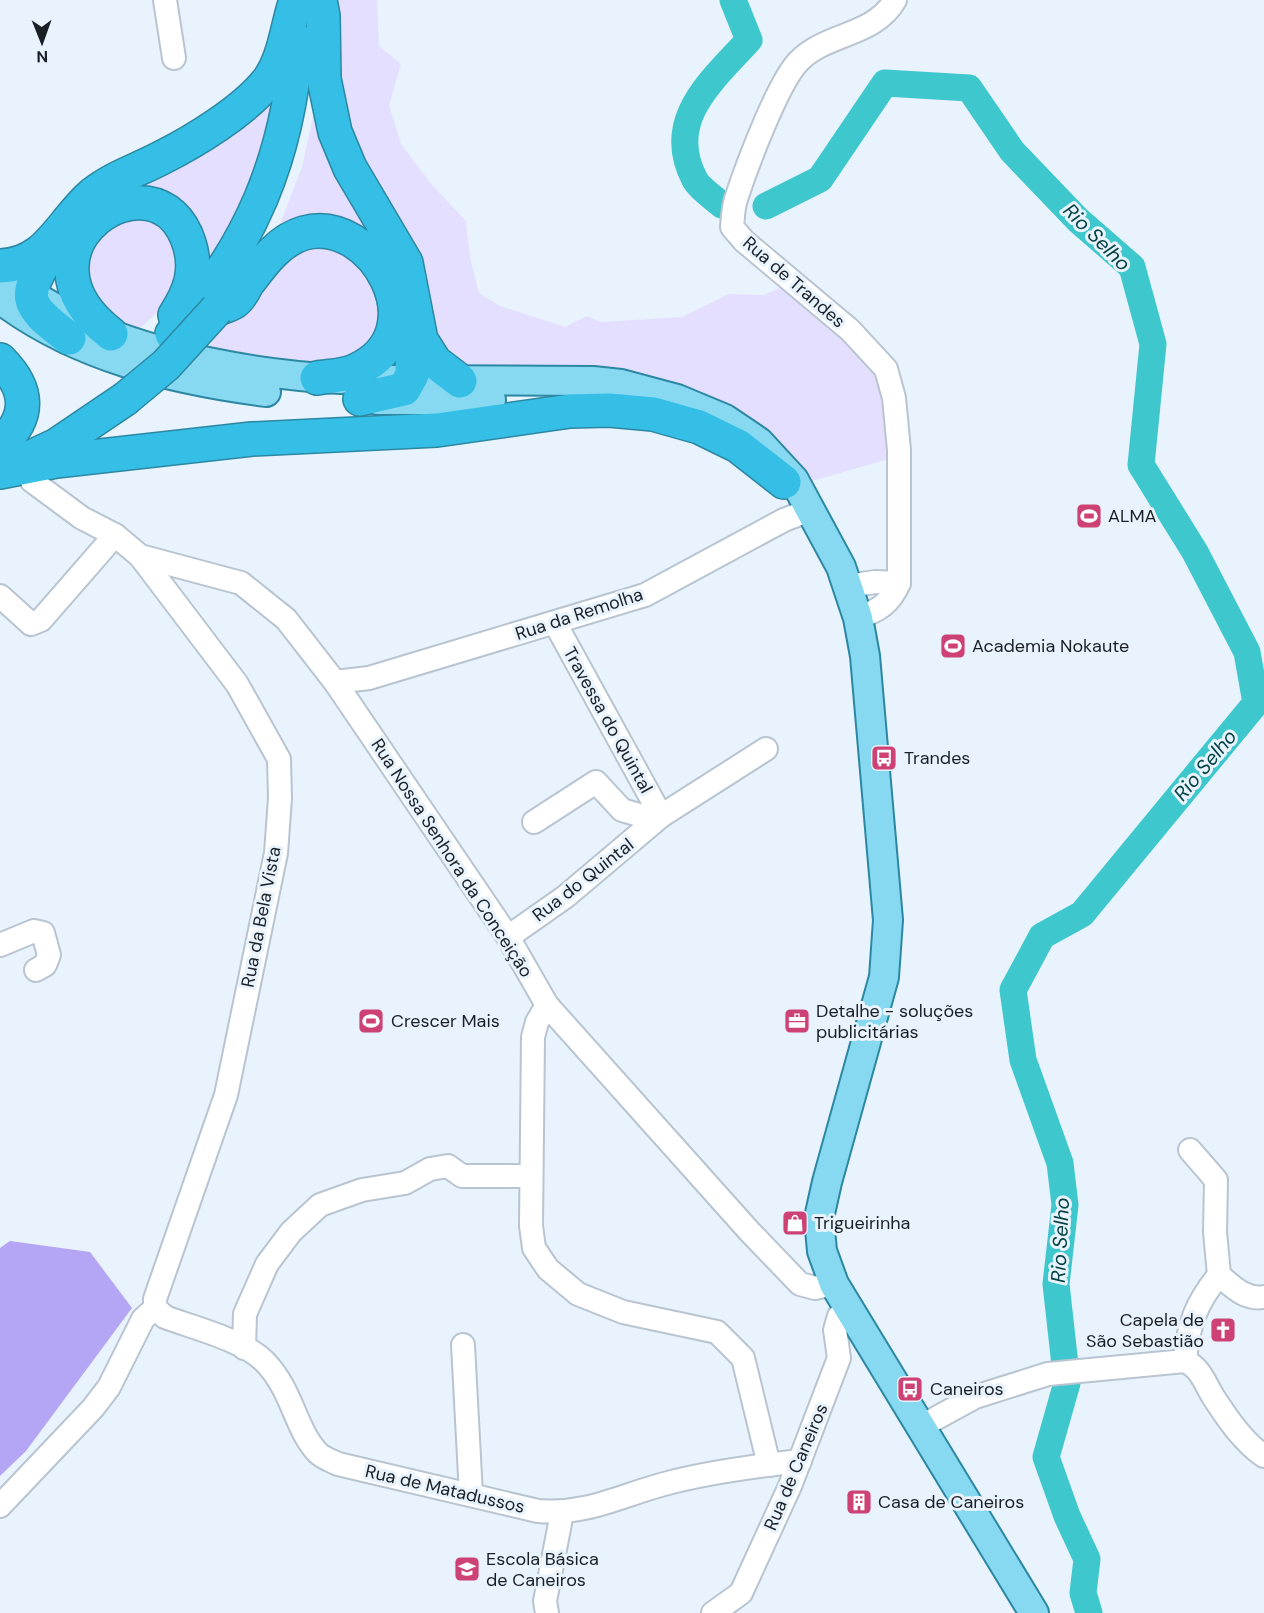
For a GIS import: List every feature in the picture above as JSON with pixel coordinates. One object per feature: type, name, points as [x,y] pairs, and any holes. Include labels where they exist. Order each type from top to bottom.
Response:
[{"type":"highway","points":[[0,266],[10,266],[37,257],[94,194],[113,181],[177,150],[227,118],[259,91],[274,72],[298,0]]},
{"type":"highway","points":[[0,471],[57,445],[112,398],[146,359],[172,334],[209,306],[243,238],[275,162],[289,111],[298,0]]},
{"type":"highway","points":[[0,452],[112,398],[166,365],[209,306],[246,266],[267,227],[290,171],[310,83],[318,0]]},
{"type":"highway","points":[[318,0],[323,16],[324,78],[330,116],[350,168],[406,263],[412,302],[414,341],[410,380],[404,390],[399,392],[360,399]]},
{"type":"highway","points":[[111,334],[94,322],[80,303],[69,275],[71,253],[79,235],[98,215],[111,207],[143,203],[177,219],[187,234],[192,251],[194,266],[192,283],[188,296],[173,317],[172,334]]},
{"type":"highway","points":[[62,230],[40,270],[15,297],[69,338]]},
{"type":"highway","points":[[209,306],[235,302],[269,257],[292,238],[317,231],[332,233],[362,249],[382,269],[395,293],[396,312],[391,333],[378,354],[358,369],[317,378]]},
{"type":"highway","points":[[412,302],[426,349],[435,362],[460,381]]},
{"type":"highway","points":[[0,360],[15,379],[23,405],[16,428],[0,445]]},
{"type":"highway","points":[[0,471],[56,462],[252,439],[437,430],[600,409],[653,414],[699,427],[738,447],[784,482]]},
{"type":"main road","points":[[0,275],[15,297],[111,334],[210,362],[317,378],[593,381],[621,384],[677,399],[725,419],[759,442],[788,473],[841,567],[858,618],[869,691],[888,920],[888,948],[884,977],[819,1218],[822,1251],[834,1284],[849,1310],[1034,1613]]},
{"type":"main road","points":[[69,338],[118,359],[172,377],[287,394],[421,401],[580,398],[659,405],[687,414],[737,438],[764,459],[810,510]]},
{"type":"street","points":[[165,0],[174,58]]},
{"type":"street","name":"Rua de Trandes","points":[[895,0],[887,14],[816,49],[799,61],[777,95],[735,202],[732,227],[744,242],[850,330],[886,369],[894,398],[899,450],[899,584]]},
{"type":"street","name":"Rua Nossa Senhora da Conceição","points":[[32,481],[82,518],[115,535],[140,556],[241,583],[286,619],[335,682],[508,937],[547,1005],[750,1232],[800,1284],[815,1288],[834,1284]]},
{"type":"street","name":"Rua da Remolha","points":[[335,682],[369,678],[645,595],[784,520],[810,510]]},
{"type":"street","points":[[0,596],[32,624],[41,620],[115,535]]},
{"type":"street","name":"Rua da Bela Vista","points":[[140,556],[237,684],[279,759],[280,788],[276,853],[226,1095],[155,1299],[155,1308]]},
{"type":"street","points":[[848,586],[875,582],[899,584],[892,600],[876,611],[858,618]]},
{"type":"street","name":"Travessa do Quintal","points":[[555,622],[659,818]]},
{"type":"street","name":"Rua do Quintal","points":[[508,937],[565,897],[659,818],[766,749]]},
{"type":"street","name":"Rua do Quintal","points":[[534,822],[596,782],[622,810],[659,818]]},
{"type":"street","points":[[0,945],[34,932],[43,933],[49,955],[45,965],[36,970]]},
{"type":"street","points":[[547,1005],[537,1022],[533,1037],[531,1226],[534,1248],[548,1269],[578,1294],[599,1304],[717,1332],[743,1358],[769,1465]]},
{"type":"street","points":[[1190,1149],[1216,1180],[1215,1232],[1219,1275],[1238,1292],[1253,1299],[1264,1297]]},
{"type":"street","points":[[244,1348],[245,1314],[267,1264],[291,1232],[320,1205],[362,1190],[405,1183],[430,1169],[448,1166],[462,1176],[531,1176]]},
{"type":"street","points":[[1219,1275],[1201,1298],[1187,1340],[1190,1364],[1253,1449],[1264,1456]]},
{"type":"street","points":[[0,1506],[93,1408],[109,1387],[143,1319],[155,1308]]},
{"type":"street","name":"Rua de Matadussos","points":[[155,1308],[165,1317],[244,1348],[263,1360],[287,1390],[308,1440],[319,1455],[338,1464],[538,1511],[562,1513],[591,1509],[668,1483],[800,1461]]},
{"type":"street","name":"Rua de Caneiros","points":[[713,1613],[741,1593],[800,1461],[839,1359],[835,1330],[839,1316],[849,1310]]},
{"type":"street","points":[[463,1345],[471,1495]]},
{"type":"street","points":[[920,1427],[975,1397],[1048,1374],[1190,1364]]},
{"type":"street","points":[[547,1613],[545,1601],[562,1513]]},
{"type":"shaded area","points":[[332,0],[377,0],[379,46],[401,64],[389,105],[401,144],[432,185],[466,221],[470,258],[479,293],[500,306],[565,327],[587,316],[601,322],[682,317],[729,294],[764,295],[786,285],[881,371],[892,458],[805,483],[767,440],[456,364],[428,334],[382,205],[334,96]]},
{"type":"shaded area","points":[[284,75],[260,166],[211,269],[188,220],[80,215]]},
{"type":"shaded area","points":[[317,99],[383,254],[275,237],[302,167]]},
{"type":"shaded area","points":[[147,213],[182,250],[171,299],[134,334],[83,289],[90,233]]},
{"type":"shaded area","points":[[332,244],[379,282],[378,339],[338,369],[204,352],[242,304],[292,248]]},
{"type":"shaded area","points":[[10,1241],[90,1252],[132,1308],[26,1451],[0,1476],[0,1248]]},
{"type":"waterway","name":"Rio Selho","points":[[722,205],[695,180],[687,158],[685,139],[688,120],[696,103],[707,86],[749,40],[733,0]]},
{"type":"waterway","name":"Rio Selho","points":[[766,206],[820,179],[885,83],[969,88],[1012,151],[1078,220],[1132,267],[1153,344],[1141,465],[1195,552],[1247,652],[1256,703],[1082,914],[1042,936],[1013,990],[1023,1060],[1060,1163],[1065,1205],[1056,1284],[1067,1383],[1046,1457],[1067,1516],[1087,1559],[1083,1593],[1089,1613]]},
{"type":"place","name":"ALMA","points":[[1089,516]]},
{"type":"place","name":"Academia Nokaute","points":[[953,646]]},
{"type":"place","name":"Trandes","points":[[884,758]]},
{"type":"place","name":"Crescer Mais","points":[[371,1021]]},
{"type":"place","name":"Detalhe - soluções publicitárias","points":[[797,1021]]},
{"type":"place","name":"Trigueirinha","points":[[795,1223]]},
{"type":"place","name":"Capela de São Sebastião","points":[[1223,1330]]},
{"type":"place","name":"Caneiros","points":[[910,1389]]},
{"type":"place","name":"Casa de Caneiros","points":[[859,1502]]},
{"type":"place","name":"Escola Básica de Caneiros","points":[[467,1569]]}]
